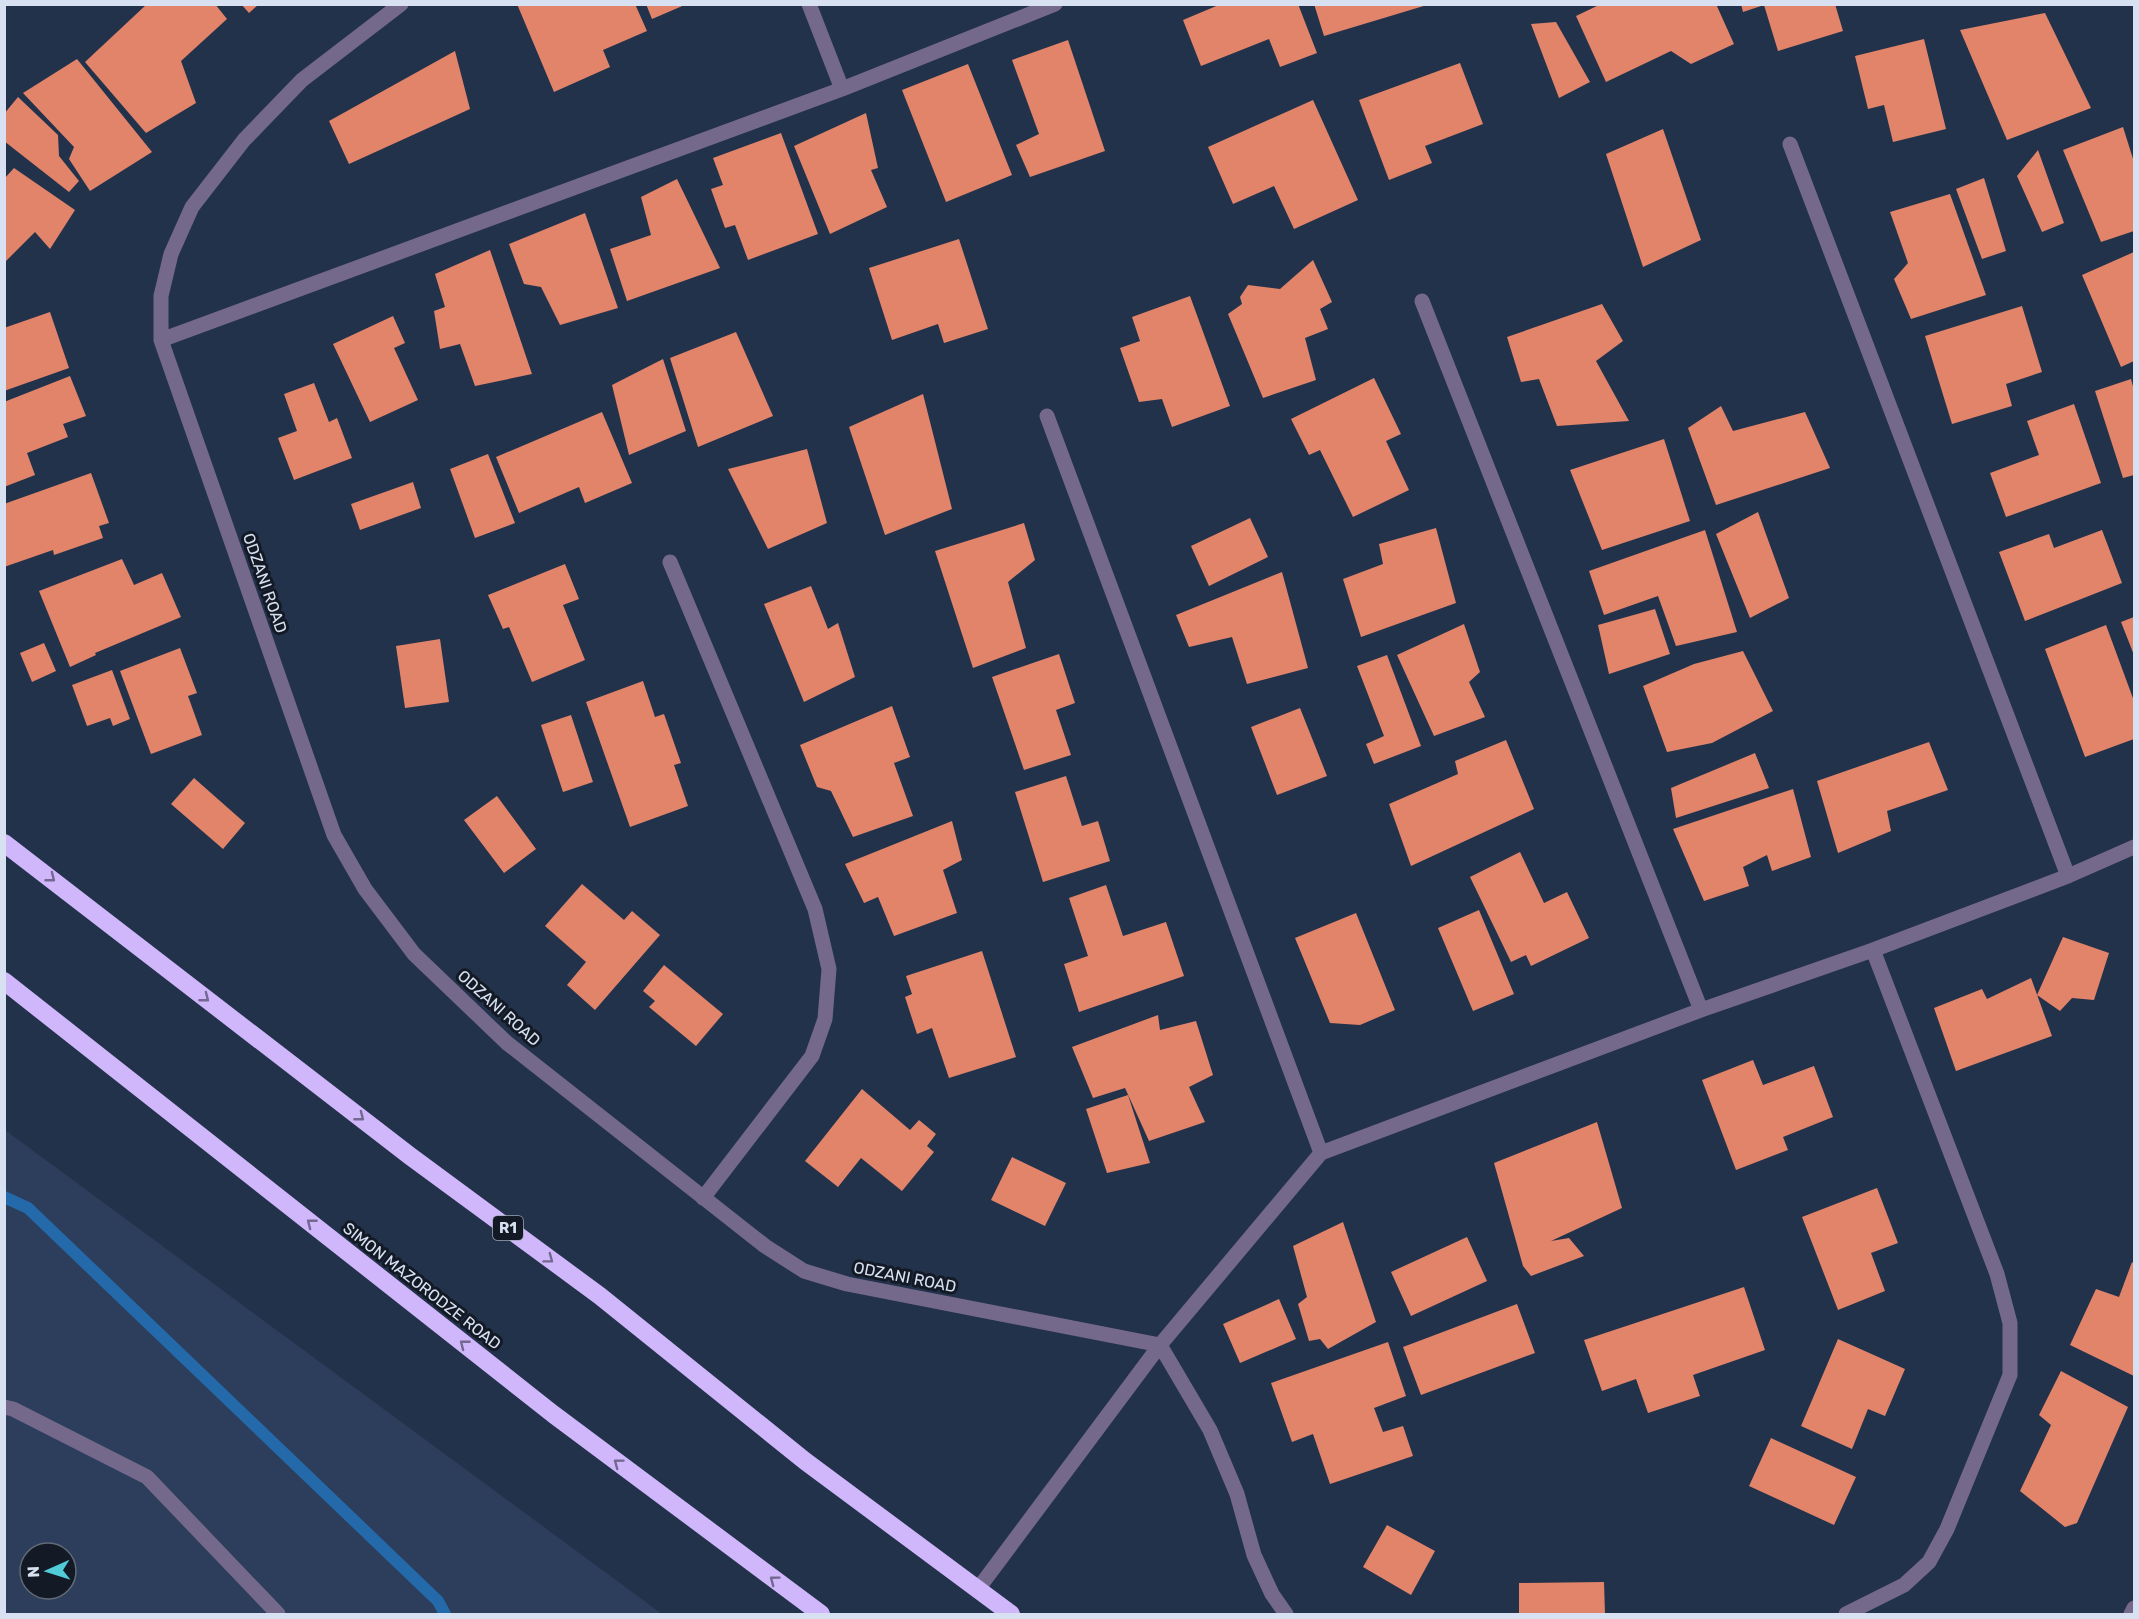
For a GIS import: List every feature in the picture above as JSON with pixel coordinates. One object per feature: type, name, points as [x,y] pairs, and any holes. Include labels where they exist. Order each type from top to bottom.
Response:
[{"type":"highway","name":"R1","points":[[4,843],[410,1156],[600,1296],[805,1461],[1011,1614]]},
{"type":"highway","name":"SIMON MAZORODZE ROAD","points":[[4,981],[553,1414],[821,1614]]},
{"type":"street","name":"ODZANI ROAD","points":[[401,4],[302,80],[244,140],[192,207],[171,254],[161,296],[161,340],[334,835],[365,889],[414,954],[507,1043],[765,1246],[804,1271],[847,1284],[1160,1345]]},
{"type":"street","points":[[809,4],[842,88]]},
{"type":"street","points":[[161,340],[842,88],[1055,4]]},
{"type":"street","points":[[1790,144],[2068,876]]},
{"type":"street","points":[[1422,301],[1701,1010]]},
{"type":"street","points":[[1047,416],[1321,1153]]},
{"type":"street","points":[[670,562],[815,909],[829,969],[825,1019],[812,1056],[703,1198]]},
{"type":"street","points":[[978,1589],[1160,1345],[1321,1153],[1701,1010],[1873,950],[2068,876],[2134,847]]},
{"type":"street","points":[[1846,1614],[1904,1585],[1929,1562],[1947,1529],[2010,1375],[2010,1323],[1997,1274],[1873,950]]},
{"type":"street","points":[[1160,1345],[1210,1430],[1237,1494],[1254,1555],[1272,1594],[1286,1614]]},
{"type":"street","points":[[4,1407],[13,1409],[147,1477],[278,1614]]},
{"type":"street","points":[[2131,1614],[2134,1608]]},
{"type":"shaded area","points":[[5,1130],[662,1614],[5,1614]]},
{"type":"building","points":[[147,4],[215,4],[227,19],[181,61],[196,103],[146,133],[85,62]]},
{"type":"building","points":[[241,4],[259,4],[249,13]]},
{"type":"building","points":[[517,4],[635,4],[647,31],[603,50],[610,67],[554,92]]},
{"type":"building","points":[[646,4],[687,4],[652,19]]},
{"type":"building","points":[[1221,4],[1298,4],[1317,53],[1280,67],[1269,39],[1201,66],[1183,20]]},
{"type":"building","points":[[1314,4],[1427,4],[1427,5],[1324,36]]},
{"type":"building","points":[[1601,4],[1716,4],[1734,44],[1691,64],[1671,51],[1606,82],[1576,16]]},
{"type":"building","points":[[1741,4],[1835,4],[1843,31],[1778,51],[1764,5],[1743,12]]},
{"type":"building","points":[[2045,13],[2091,108],[2007,140],[1960,30]]},
{"type":"building","points":[[1556,22],[1590,82],[1559,98],[1531,24]]},
{"type":"building","points":[[1924,39],[1946,129],[1893,142],[1884,105],[1868,109],[1855,56]]},
{"type":"building","points":[[1068,40],[1105,151],[1030,177],[1016,145],[1039,134],[1012,60]]},
{"type":"building","points":[[455,51],[470,109],[349,164],[329,121]]},
{"type":"building","points":[[77,59],[152,152],[90,191],[69,159],[74,147],[23,93]]},
{"type":"building","points":[[1460,63],[1483,124],[1425,146],[1432,163],[1389,180],[1359,100]]},
{"type":"building","points":[[968,64],[1012,175],[946,202],[902,90]]},
{"type":"building","points":[[18,97],[58,135],[59,156],[79,181],[69,192],[4,141],[4,114]]},
{"type":"building","points":[[1313,100],[1358,200],[1294,229],[1274,186],[1233,204],[1208,147]]},
{"type":"building","points":[[866,113],[878,168],[871,170],[887,207],[830,234],[794,146]]},
{"type":"building","points":[[2123,127],[2134,162],[2134,231],[2101,242],[2063,150]]},
{"type":"building","points":[[1663,129],[1701,240],[1643,267],[1606,154]]},
{"type":"building","points":[[781,133],[818,234],[748,260],[735,225],[725,228],[711,189],[723,185],[713,158]]},
{"type":"building","points":[[2038,150],[2064,223],[2042,232],[2017,176]]},
{"type":"building","points":[[14,168],[75,210],[50,249],[35,232],[4,263],[4,179]]},
{"type":"building","points":[[1984,178],[2006,251],[1982,259],[1956,189]]},
{"type":"building","points":[[677,179],[720,268],[627,301],[610,249],[651,235],[641,197]]},
{"type":"building","points":[[1950,194],[1986,295],[1911,319],[1894,279],[1908,263],[1890,212]]},
{"type":"building","points":[[585,213],[618,308],[560,325],[541,287],[524,284],[509,244]]},
{"type":"building","points":[[959,239],[988,329],[944,343],[938,324],[892,340],[869,268]]},
{"type":"building","points":[[490,250],[532,374],[475,386],[460,344],[440,349],[434,311],[445,307],[435,274]]},
{"type":"building","points":[[2134,252],[2134,361],[2121,367],[2082,275]]},
{"type":"building","points":[[1313,260],[1332,302],[1320,309],[1328,329],[1305,338],[1316,380],[1263,398],[1228,314],[1242,304],[1240,297],[1248,285],[1280,289]]},
{"type":"building","points":[[1190,296],[1230,406],[1172,427],[1162,399],[1139,402],[1120,348],[1140,341],[1132,317]]},
{"type":"building","points":[[1602,304],[1623,341],[1596,361],[1629,421],[1557,426],[1539,379],[1521,382],[1507,337]]},
{"type":"building","points":[[2022,306],[2042,372],[2006,384],[2012,406],[1952,424],[1925,336]]},
{"type":"building","points":[[50,312],[69,368],[4,391],[4,328]]},
{"type":"building","points":[[393,316],[405,343],[394,348],[418,400],[370,422],[333,344]]},
{"type":"building","points":[[736,332],[773,416],[698,447],[670,358]]},
{"type":"building","points":[[663,359],[686,431],[629,455],[612,385]]},
{"type":"building","points":[[70,376],[86,416],[63,424],[68,437],[27,453],[35,475],[4,487],[4,402]]},
{"type":"building","points":[[1374,378],[1401,434],[1386,441],[1409,490],[1353,517],[1320,450],[1309,455],[1291,419]]},
{"type":"building","points":[[2131,379],[2134,390],[2134,475],[2123,478],[2095,391]]},
{"type":"building","points":[[314,383],[329,422],[337,418],[352,458],[294,480],[278,438],[297,431],[284,394]]},
{"type":"building","points":[[923,394],[952,509],[885,535],[849,427]]},
{"type":"building","points":[[2074,404],[2101,483],[2006,517],[1990,473],[2039,455],[2027,421]]},
{"type":"building","points":[[1721,406],[1733,431],[1805,412],[1830,468],[1716,505],[1688,428]]},
{"type":"building","points":[[602,412],[632,483],[585,503],[579,487],[519,513],[496,457]]},
{"type":"building","points":[[1664,439],[1690,521],[1602,550],[1570,470]]},
{"type":"building","points":[[807,449],[827,523],[768,549],[728,469]]},
{"type":"building","points":[[488,454],[515,523],[475,538],[450,469]]},
{"type":"building","points":[[91,473],[109,523],[99,526],[103,538],[54,555],[53,550],[4,567],[4,504]]},
{"type":"building","points":[[413,482],[421,508],[360,530],[351,504]]},
{"type":"building","points":[[1758,512],[1789,598],[1750,618],[1716,534]]},
{"type":"building","points":[[1250,518],[1268,557],[1209,586],[1191,546]]},
{"type":"building","points":[[1024,523],[1035,560],[1008,582],[1026,648],[973,668],[935,551]]},
{"type":"building","points":[[1436,528],[1456,603],[1361,637],[1343,579],[1383,564],[1379,544]]},
{"type":"building","points":[[1705,530],[1737,632],[1676,646],[1658,596],[1604,615],[1589,571]]},
{"type":"building","points":[[2102,530],[2122,583],[2025,621],[1999,552],[2049,534],[2054,548]]},
{"type":"building","points":[[122,559],[134,585],[162,573],[181,617],[95,653],[96,655],[70,667],[39,591]]},
{"type":"building","points":[[565,564],[579,599],[563,605],[585,660],[532,682],[509,627],[503,629],[488,595]]},
{"type":"building","points":[[1282,572],[1308,668],[1247,684],[1232,637],[1189,647],[1176,615]]},
{"type":"building","points":[[811,586],[828,629],[838,623],[855,677],[804,702],[764,604]]},
{"type":"building","points":[[1655,609],[1670,654],[1609,674],[1598,625]]},
{"type":"building","points":[[2134,617],[2134,655],[2121,622]]},
{"type":"building","points":[[1464,624],[1480,672],[1469,682],[1485,717],[1434,736],[1397,655]]},
{"type":"building","points":[[2106,625],[2134,701],[2134,739],[2085,757],[2045,649]]},
{"type":"building","points":[[440,639],[449,702],[405,708],[396,646]]},
{"type":"building","points":[[44,643],[56,671],[32,682],[20,653]]},
{"type":"building","points":[[180,648],[197,693],[188,696],[202,735],[151,754],[120,671]]},
{"type":"building","points":[[1743,651],[1773,711],[1712,743],[1667,752],[1643,686],[1694,664]]},
{"type":"building","points":[[1059,654],[1075,703],[1056,710],[1071,755],[1024,770],[992,677]]},
{"type":"building","points":[[1387,655],[1421,746],[1374,764],[1366,744],[1384,736],[1357,666]]},
{"type":"building","points":[[112,670],[130,719],[113,726],[110,718],[87,726],[72,685]]},
{"type":"building","points":[[643,681],[655,717],[664,714],[681,763],[674,765],[688,806],[630,827],[586,702]]},
{"type":"building","points":[[892,706],[910,757],[894,763],[913,816],[853,837],[831,791],[817,787],[800,745]]},
{"type":"building","points":[[1300,708],[1327,776],[1277,795],[1251,727]]},
{"type":"building","points":[[571,715],[593,782],[563,792],[541,725]]},
{"type":"building","points":[[1506,740],[1534,809],[1411,866],[1389,804],[1458,774],[1455,761]]},
{"type":"building","points":[[1929,742],[1948,790],[1887,811],[1891,831],[1838,853],[1817,781]]},
{"type":"building","points":[[1755,753],[1769,788],[1676,818],[1671,788]]},
{"type":"building","points":[[1066,776],[1082,826],[1098,821],[1110,861],[1043,882],[1015,792]]},
{"type":"building","points":[[194,778],[245,823],[223,849],[171,804]]},
{"type":"building","points":[[1793,789],[1811,857],[1772,871],[1767,855],[1743,867],[1749,886],[1704,901],[1673,829]]},
{"type":"building","points":[[497,796],[536,849],[504,873],[464,820]]},
{"type":"building","points":[[952,821],[962,860],[943,870],[957,913],[894,936],[878,897],[864,903],[845,864]]},
{"type":"building","points":[[1520,852],[1544,903],[1567,892],[1589,938],[1531,966],[1526,955],[1511,962],[1470,877]]},
{"type":"building","points":[[582,884],[624,920],[632,911],[660,935],[595,1010],[567,985],[586,962],[545,926]]},
{"type":"building","points":[[1106,885],[1123,936],[1166,922],[1184,976],[1079,1012],[1064,964],[1088,956],[1069,898]]},
{"type":"building","points":[[1479,910],[1514,994],[1473,1011],[1438,928]]},
{"type":"building","points":[[1356,913],[1395,1010],[1360,1025],[1330,1023],[1295,938]]},
{"type":"building","points":[[2063,937],[2109,953],[2094,1000],[2072,998],[2060,1011],[2037,995]]},
{"type":"building","points":[[982,951],[1016,1057],[949,1078],[932,1028],[917,1034],[905,997],[912,994],[906,976]]},
{"type":"building","points":[[664,965],[723,1014],[696,1046],[649,1007],[655,1001],[643,991]]},
{"type":"building","points":[[2031,978],[2052,1036],[1956,1071],[1934,1008],[1982,989],[1987,999]]},
{"type":"building","points":[[1158,1015],[1160,1030],[1196,1021],[1213,1075],[1189,1087],[1205,1122],[1149,1141],[1125,1088],[1093,1098],[1072,1047]]},
{"type":"building","points":[[1753,1060],[1763,1085],[1814,1066],[1833,1117],[1783,1137],[1788,1150],[1736,1170],[1702,1080]]},
{"type":"building","points":[[862,1089],[910,1130],[919,1120],[936,1134],[927,1146],[934,1152],[902,1191],[861,1158],[838,1187],[805,1161]]},
{"type":"building","points":[[1128,1095],[1150,1163],[1107,1173],[1086,1109]]},
{"type":"building","points":[[1597,1122],[1622,1208],[1551,1241],[1569,1238],[1584,1256],[1531,1276],[1523,1266],[1494,1163]]},
{"type":"building","points":[[1012,1157],[1066,1183],[1045,1226],[991,1200]]},
{"type":"building","points":[[1877,1188],[1898,1243],[1871,1253],[1885,1291],[1838,1310],[1802,1217]]},
{"type":"building","points":[[1343,1222],[1376,1322],[1328,1349],[1320,1339],[1309,1341],[1298,1304],[1307,1297],[1293,1246]]},
{"type":"building","points":[[1467,1237],[1487,1281],[1411,1316],[1391,1272]]},
{"type":"building","points":[[2132,1262],[2134,1264],[2134,1376],[2070,1345],[2096,1289],[2119,1297]]},
{"type":"building","points":[[1744,1287],[1765,1350],[1693,1375],[1700,1396],[1648,1413],[1636,1379],[1602,1391],[1584,1340]]},
{"type":"building","points":[[1279,1299],[1296,1339],[1240,1363],[1223,1324]]},
{"type":"building","points":[[1517,1304],[1535,1353],[1421,1395],[1403,1347]]},
{"type":"building","points":[[1838,1339],[1905,1369],[1885,1416],[1868,1409],[1852,1449],[1801,1426]]},
{"type":"building","points":[[1388,1342],[1406,1396],[1374,1408],[1383,1432],[1403,1426],[1413,1456],[1330,1484],[1313,1434],[1292,1442],[1271,1383]]},
{"type":"building","points":[[2061,1371],[2128,1407],[2077,1523],[2065,1527],[2020,1491],[2051,1425],[2039,1415]]},
{"type":"building","points":[[1771,1438],[1856,1477],[1834,1525],[1749,1486]]},
{"type":"building","points":[[1387,1525],[1435,1551],[1411,1595],[1363,1567]]},
{"type":"building","points":[[1604,1582],[1605,1614],[1519,1614],[1519,1583]]},
{"type":"waterway","points":[[4,1197],[28,1208],[438,1601],[445,1614]]}]
